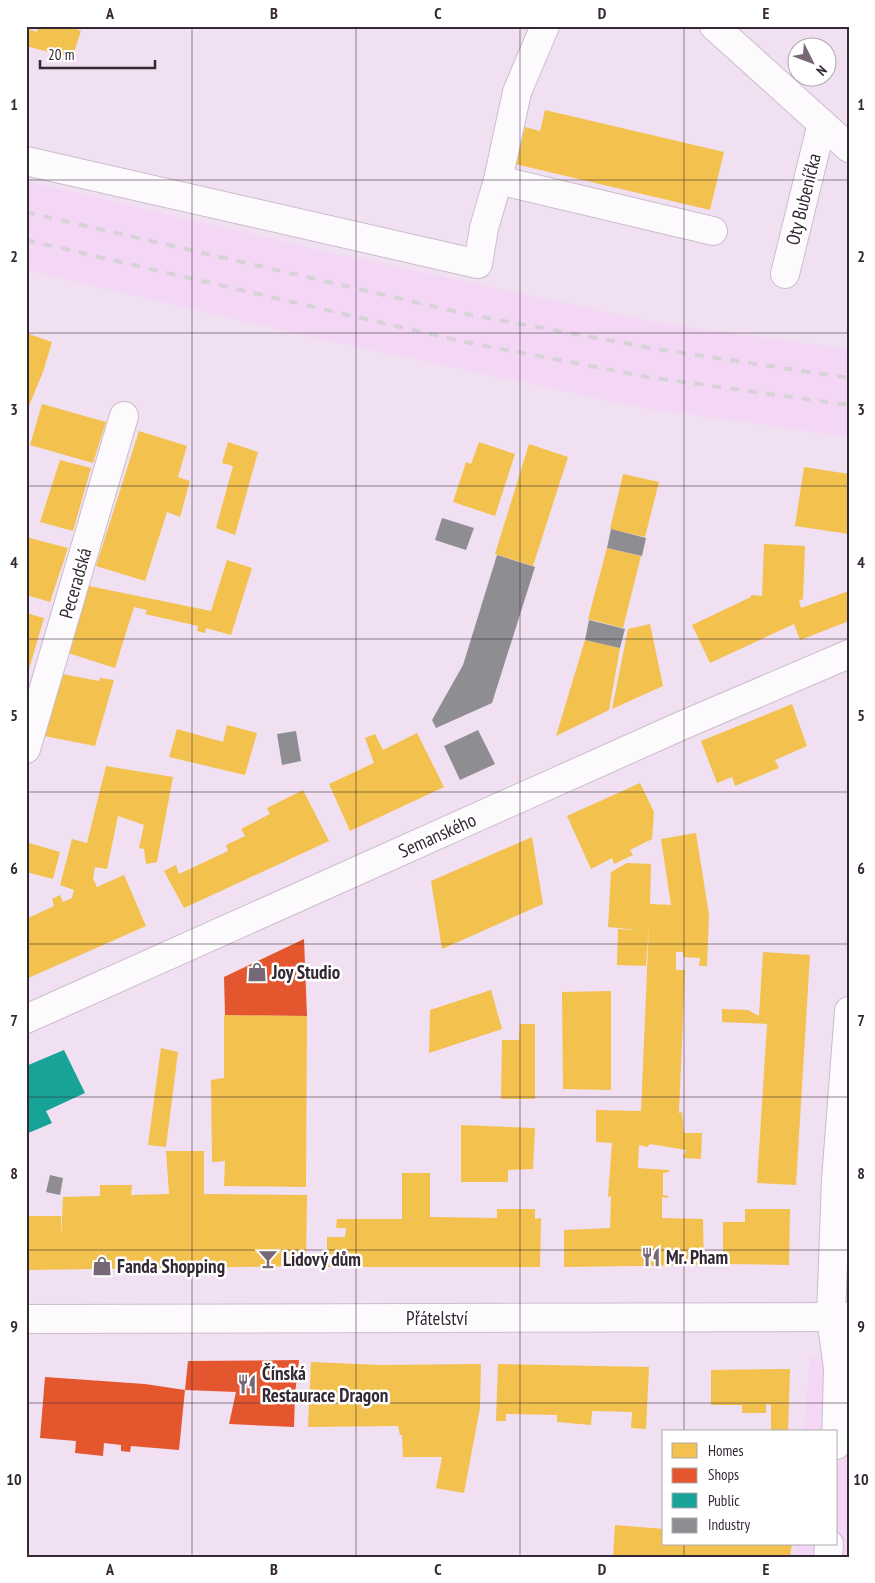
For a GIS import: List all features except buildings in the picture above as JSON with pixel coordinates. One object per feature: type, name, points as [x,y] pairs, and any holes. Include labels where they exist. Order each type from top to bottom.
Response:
[{"type":"street","points":[[26,162],[478,264],[484,228],[498,180],[518,92],[545,26]]},
{"type":"street","name":"Oty Bubeníčka","points":[[714,26],[849,148]]},
{"type":"street","name":"Oty Bubeníčka","points":[[785,274],[822,124]]},
{"type":"street","points":[[498,180],[713,232]]},
{"type":"street","name":"Peceradská","points":[[26,749],[124,416]]},
{"type":"street","name":"Semanského","points":[[26,1019],[683,725],[849,654]]},
{"type":"street","points":[[836,1430],[840,1317],[836,1180],[849,1011]]},
{"type":"street","name":"Přátelství","points":[[26,1319],[840,1317]]},
{"type":"shaded area","points":[[26,181],[323,251],[658,323],[849,349],[849,437],[643,408],[303,335],[26,270]]},
{"type":"shaded area","points":[[810,1358],[849,1358],[849,1557],[794,1557],[795,1546],[838,1546],[838,1430],[804,1430]]},
{"type":"railway","points":[[26,212],[471,315],[657,349],[849,378]]},
{"type":"railway","points":[[26,240],[460,341],[648,377],[849,405]]},
{"type":"place","name":"Joy Studio","points":[[257,972]]},
{"type":"place","name":"Mr. Pham","points":[[651,1257]]},
{"type":"place","name":"Lidový dům","points":[[268,1259]]},
{"type":"place","name":"Fanda Shopping","points":[[102,1266]]},
{"type":"place","name":"Čínská Restaurace Dragon","points":[[247,1384]]}]
